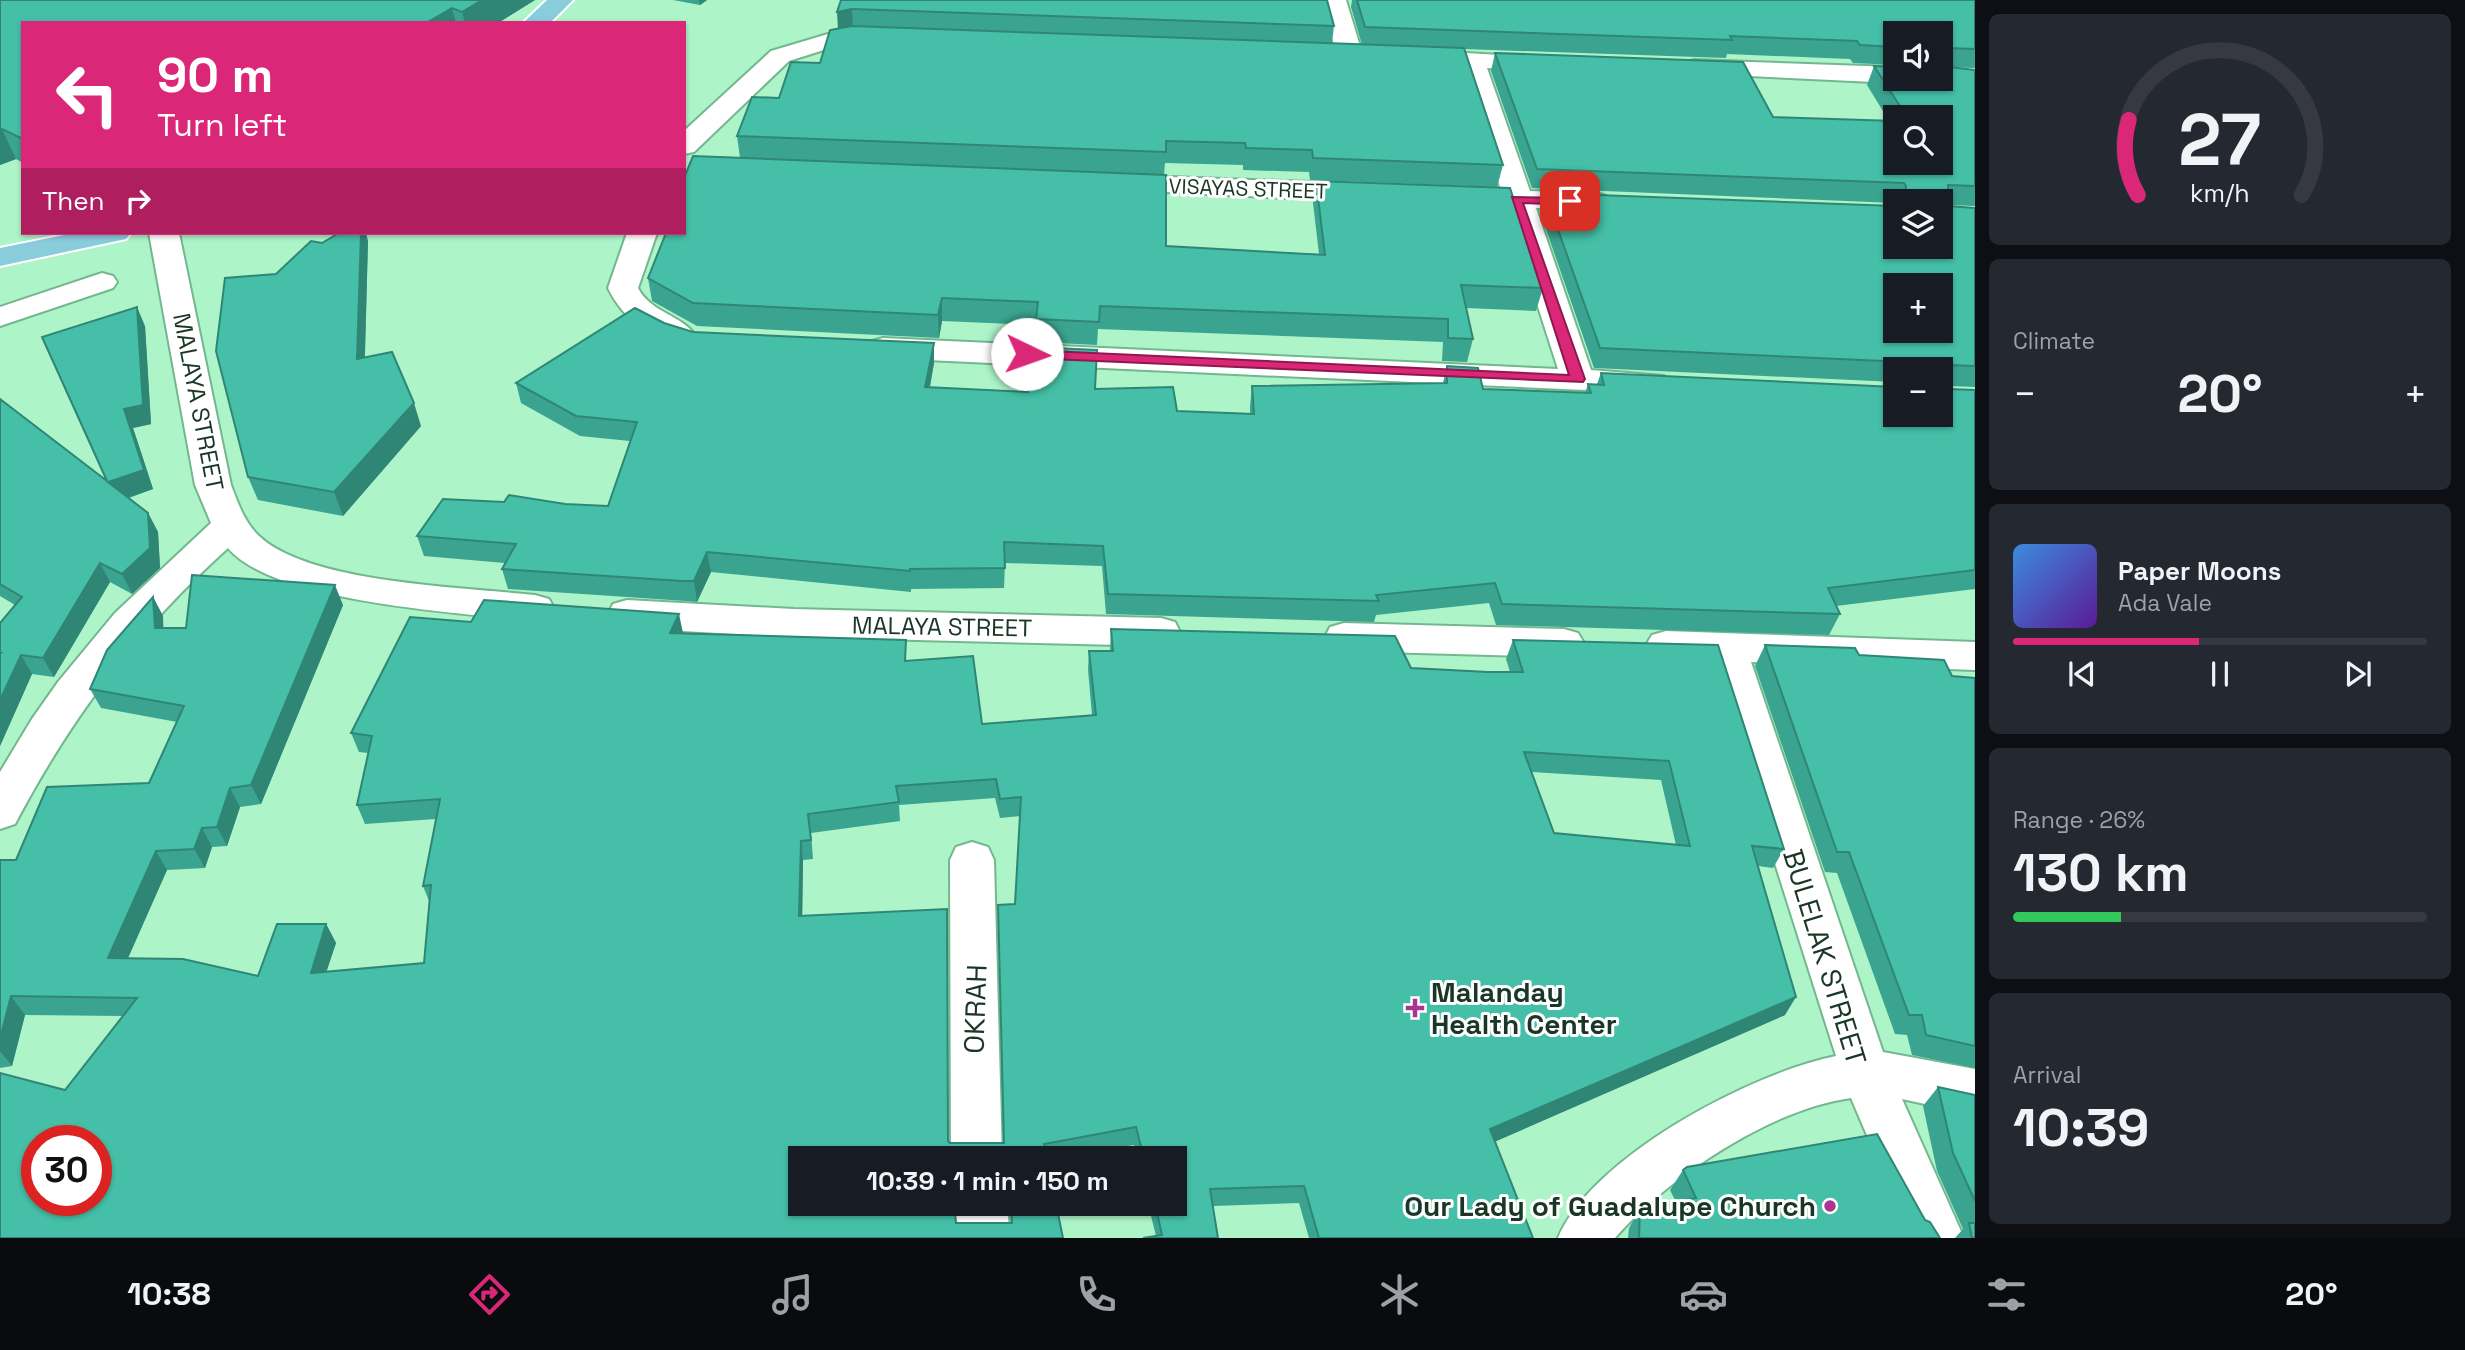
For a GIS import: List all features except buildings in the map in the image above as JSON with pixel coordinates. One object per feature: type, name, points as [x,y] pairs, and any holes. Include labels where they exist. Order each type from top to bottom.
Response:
[{"type":"main road","points":[[538,21],[561,0]]},
{"type":"main road","points":[[0,257],[106,235]]},
{"type":"street","points":[[1334,0],[1350,56]]},
{"type":"street","points":[[689,160],[780,56],[797,48],[853,37],[909,39]]},
{"type":"street","points":[[1323,55],[1568,64]]},
{"type":"street","points":[[1472,61],[1578,379]]},
{"type":"street","points":[[1663,67],[1883,75]]},
{"type":"street","name":"VISAYAS STREET","points":[[1086,182],[1391,194]]},
{"type":"street","points":[[1433,196],[1624,203]]},
{"type":"street","name":"MALAYA STREET","points":[[164,235],[213,485],[230,526],[247,546],[268,561],[321,579],[362,589],[581,612],[794,623],[1192,633]]},
{"type":"street","points":[[641,235],[623,288],[628,301],[642,314],[681,336],[710,340]]},
{"type":"street","points":[[0,317],[103,282]]},
{"type":"street","points":[[848,346],[1688,385]]},
{"type":"street","points":[[0,812],[31,752],[53,718],[107,647],[170,578],[230,526]]},
{"type":"street","points":[[1314,636],[1975,656]]},
{"type":"street","name":"BULELAK STREET","points":[[1584,1238],[1608,1206],[1638,1180],[1741,1114],[1783,1094],[1814,1084],[1866,1074],[1726,647]]},
{"type":"street","name":"OKRAH","points":[[972,860],[977,933],[972,1094],[976,1146]]},
{"type":"street","points":[[1866,1074],[1975,1092]]},
{"type":"street","points":[[1866,1074],[1938,1238]]},
{"type":"street","points":[[982,1216],[984,1238]]},
{"type":"place","name":"Malanday Health Center","points":[[1415,1008]]},
{"type":"place","name":"Our Lady of Guadalupe Church","points":[[1830,1206]]},
{"type":"route","points":[[1027,354],[1578,379],[1516,199],[1570,201]]}]
